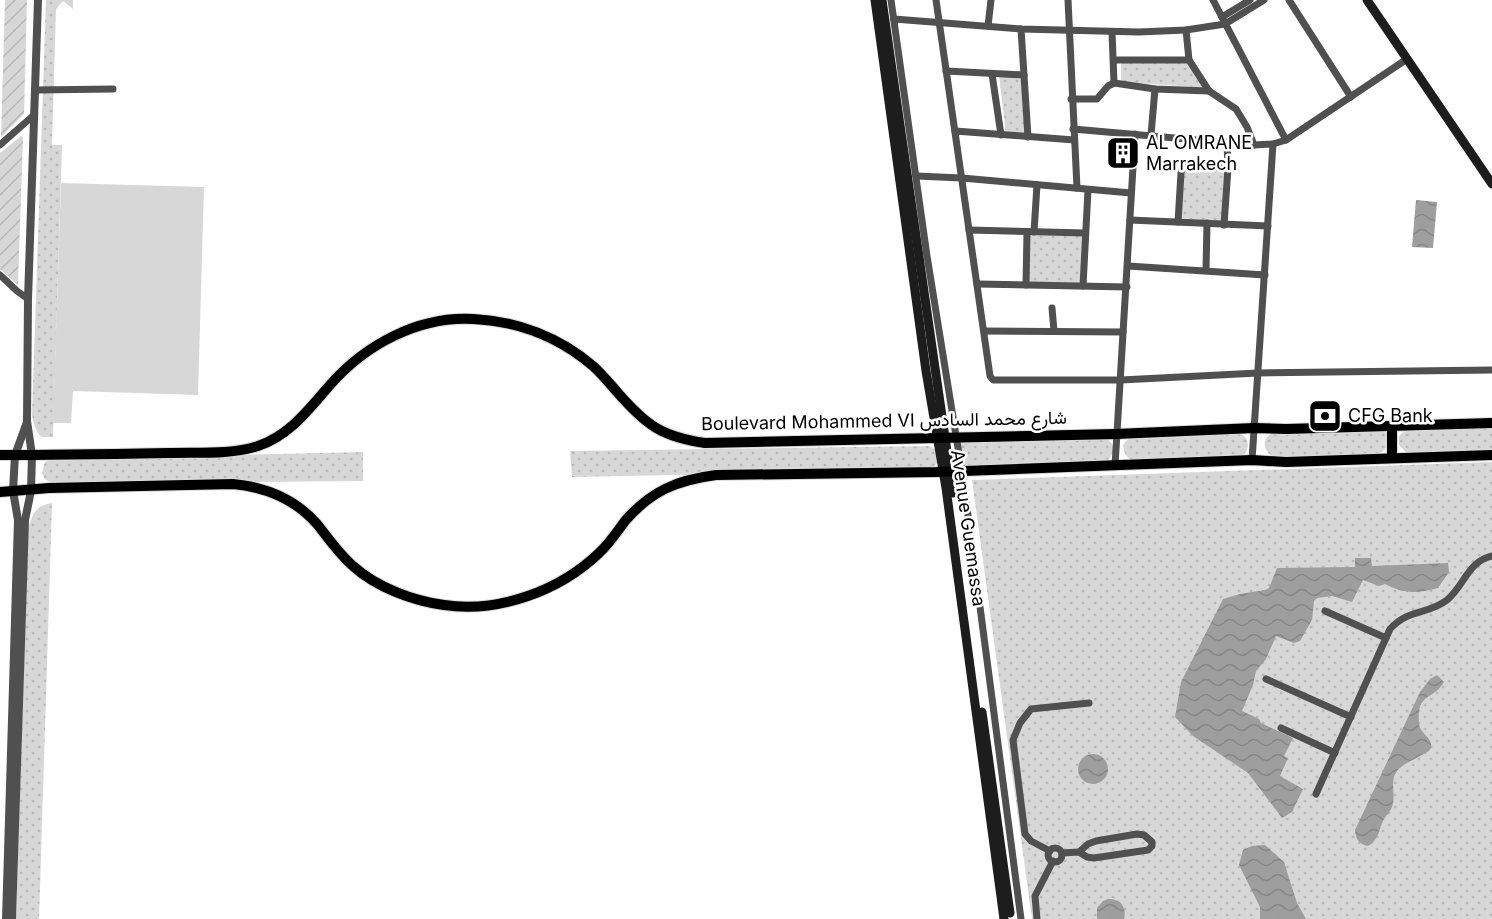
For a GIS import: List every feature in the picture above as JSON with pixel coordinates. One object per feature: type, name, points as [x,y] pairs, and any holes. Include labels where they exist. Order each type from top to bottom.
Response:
[{"type":"main road","name":"Avenue Guemassa","points":[[875,0],[926,371],[946,438]]},
{"type":"main road","name":"Avenue Guemassa","points":[[882,0],[952,471],[1010,919]]},
{"type":"main road","points":[[1367,0],[1492,184]]},
{"type":"main road","name":"Boulevard Mohammed VI شارع محمد السادس","points":[[0,455],[192,453],[257,447],[275,439],[293,426],[344,371],[378,344],[410,329],[446,320],[471,319],[499,321],[521,326],[567,346],[594,367],[639,416],[666,434],[684,440],[738,442],[946,438],[1492,423]]},
{"type":"main road","points":[[1392,425],[1392,458]]},
{"type":"main road","points":[[0,492],[81,487],[233,484],[251,486],[282,497],[300,507],[354,567],[385,586],[443,605],[487,605],[515,601],[540,592],[570,575],[600,552],[638,507],[662,489],[681,481],[716,475],[952,471],[1252,460],[1286,462],[1492,455]]},
{"type":"main road","name":"Avenue Guemassa","points":[[952,471],[1004,919]]},
{"type":"street","points":[[12,919],[25,520],[31,491],[32,455],[27,422],[28,299],[38,0]]},
{"type":"street","name":"Avenue Guemassa","points":[[891,0],[916,176],[946,438],[1021,919]]},
{"type":"street","points":[[936,0],[990,376],[993,380],[1121,380],[1258,373],[1492,370]]},
{"type":"street","points":[[988,26],[991,0]]},
{"type":"street","points":[[1068,0],[1077,188]]},
{"type":"street","points":[[1213,0],[1286,140]]},
{"type":"street","points":[[1223,21],[1250,0]]},
{"type":"street","points":[[894,19],[1113,32],[1186,30],[1223,21],[1264,0]]},
{"type":"street","points":[[1289,0],[1351,97]]},
{"type":"street","points":[[1021,28],[1028,136]]},
{"type":"street","points":[[1186,30],[1189,60],[1209,91],[1236,110],[1247,127],[1254,145]]},
{"type":"street","points":[[1113,32],[1114,83]]},
{"type":"street","points":[[1073,129],[1254,145],[1273,144],[1286,140],[1407,59]]},
{"type":"street","points":[[1114,60],[1189,60]]},
{"type":"street","points":[[946,71],[1024,75]]},
{"type":"street","points":[[992,74],[1001,135]]},
{"type":"street","points":[[1071,99],[1097,99],[1108,86],[1114,83],[1155,89],[1209,91]]},
{"type":"street","points":[[35,90],[113,89]]},
{"type":"street","points":[[1151,135],[1155,89]]},
{"type":"street","points":[[0,145],[34,115]]},
{"type":"street","points":[[955,131],[1074,140]]},
{"type":"street","points":[[1115,466],[1135,134]]},
{"type":"street","points":[[1224,225],[1228,168],[1227,142]]},
{"type":"street","points":[[1252,460],[1273,144]]},
{"type":"street","points":[[1178,222],[1183,166],[1228,168]]},
{"type":"street","points":[[916,176],[1131,193]]},
{"type":"street","points":[[1026,285],[1037,185]]},
{"type":"street","points":[[1083,286],[1088,190]]},
{"type":"street","points":[[1130,220],[1268,226]]},
{"type":"street","points":[[1206,270],[1207,224]]},
{"type":"street","points":[[969,230],[1085,233]]},
{"type":"street","points":[[1128,266],[1265,275]]},
{"type":"street","points":[[0,275],[28,299]]},
{"type":"street","points":[[977,284],[1127,287]]},
{"type":"street","points":[[1053,308],[1054,331]]},
{"type":"street","points":[[984,331],[1123,332]]},
{"type":"street","points":[[6,919],[18,520],[13,491],[15,455],[27,422]]},
{"type":"street","points":[[1316,794],[1386,638],[1396,623],[1404,616],[1432,608],[1448,599],[1474,564],[1482,558],[1492,556]]},
{"type":"street","points":[[1325,611],[1386,638]]},
{"type":"street","points":[[1266,679],[1351,717]]},
{"type":"street","points":[[1050,851],[1031,841],[1025,834],[1014,740],[1020,723],[1031,709],[1089,703]]},
{"type":"street","points":[[1281,728],[1335,753]]},
{"type":"street","points":[[1050,851],[1056,848],[1062,853],[1079,852],[1094,858],[1145,850],[1151,848],[1152,842],[1141,834],[1122,836],[1091,842],[1079,852]]},
{"type":"street","points":[[1050,851],[1049,858],[1053,861],[1059,861],[1062,853]]},
{"type":"street","points":[[1037,919],[1035,896],[1053,861]]},
{"type":"shaded area","points":[[5,0],[27,0],[24,114],[1,137]]},
{"type":"shaded area","points":[[46,0],[73,0],[73,9],[63,1],[56,9],[52,145],[62,145],[53,437],[40,435],[32,415]]},
{"type":"shaded area","points":[[1191,60],[1208,88],[1121,82],[1121,62]]},
{"type":"shaded area","points":[[999,76],[1026,77],[1029,135],[1006,134]]},
{"type":"shaded area","points":[[21,136],[23,137],[18,285],[0,269],[0,153]]},
{"type":"shaded area","points":[[1184,167],[1227,169],[1222,222],[1179,218]]},
{"type":"shaded area","points":[[61,183],[204,187],[198,395],[73,391],[71,423],[53,423]]},
{"type":"shaded area","points":[[1029,235],[1082,236],[1081,284],[1028,283]]},
{"type":"shaded area","points":[[1492,426],[1492,451],[1408,454],[1399,445],[1399,436],[1407,428]]},
{"type":"shaded area","points":[[1380,429],[1386,432],[1388,442],[1379,454],[1274,457],[1265,448],[1265,441],[1274,432]]},
{"type":"shaded area","points":[[1240,433],[1246,438],[1248,447],[1239,458],[1133,461],[1126,455],[1123,445],[1131,436]]},
{"type":"shaded area","points":[[1104,437],[1114,449],[1105,462],[963,466],[960,440]]},
{"type":"shaded area","points":[[930,446],[936,450],[937,463],[933,468],[923,470],[572,477],[570,451]]},
{"type":"shaded area","points":[[363,452],[363,481],[53,484],[45,479],[42,473],[45,462],[53,459]]},
{"type":"shaded area","points":[[1492,462],[1492,919],[1032,919],[972,480]]},
{"type":"shaded area","points":[[52,503],[39,919],[16,919],[28,529],[38,508]]},
{"type":"water","points":[[1416,200],[1437,202],[1433,248],[1412,247]]},
{"type":"water","points":[[1355,558],[1371,558],[1372,566],[1448,563],[1449,572],[1438,588],[1417,592],[1399,590],[1385,584],[1379,586],[1363,580],[1352,602],[1332,596],[1317,598],[1314,601],[1312,620],[1300,641],[1294,643],[1276,636],[1266,659],[1256,671],[1242,711],[1293,738],[1284,756],[1288,758],[1280,776],[1303,789],[1292,812],[1282,818],[1248,773],[1193,736],[1175,717],[1181,682],[1223,599],[1269,588],[1277,568],[1355,567]]},
{"type":"water","points":[[1437,675],[1444,682],[1440,688],[1426,698],[1420,707],[1419,714],[1420,727],[1430,741],[1431,748],[1399,768],[1394,778],[1391,809],[1383,820],[1374,842],[1368,846],[1362,844],[1357,839],[1355,830],[1420,692],[1430,679]]},
{"type":"water","points":[[1093,754],[1099,755],[1107,763],[1107,775],[1099,783],[1093,784],[1087,783],[1079,775],[1078,769],[1079,763],[1087,755]]},
{"type":"water","points":[[1265,845],[1284,862],[1297,903],[1306,919],[1260,919],[1260,907],[1239,865],[1243,850],[1252,846]]},
{"type":"water","points":[[1108,899],[1122,904],[1124,919],[1097,919],[1097,908]]},
{"type":"place","name":"AL OMRANE Marrakech","points":[[1123,153]]},
{"type":"place","name":"CFG Bank","points":[[1325,416]]}]
